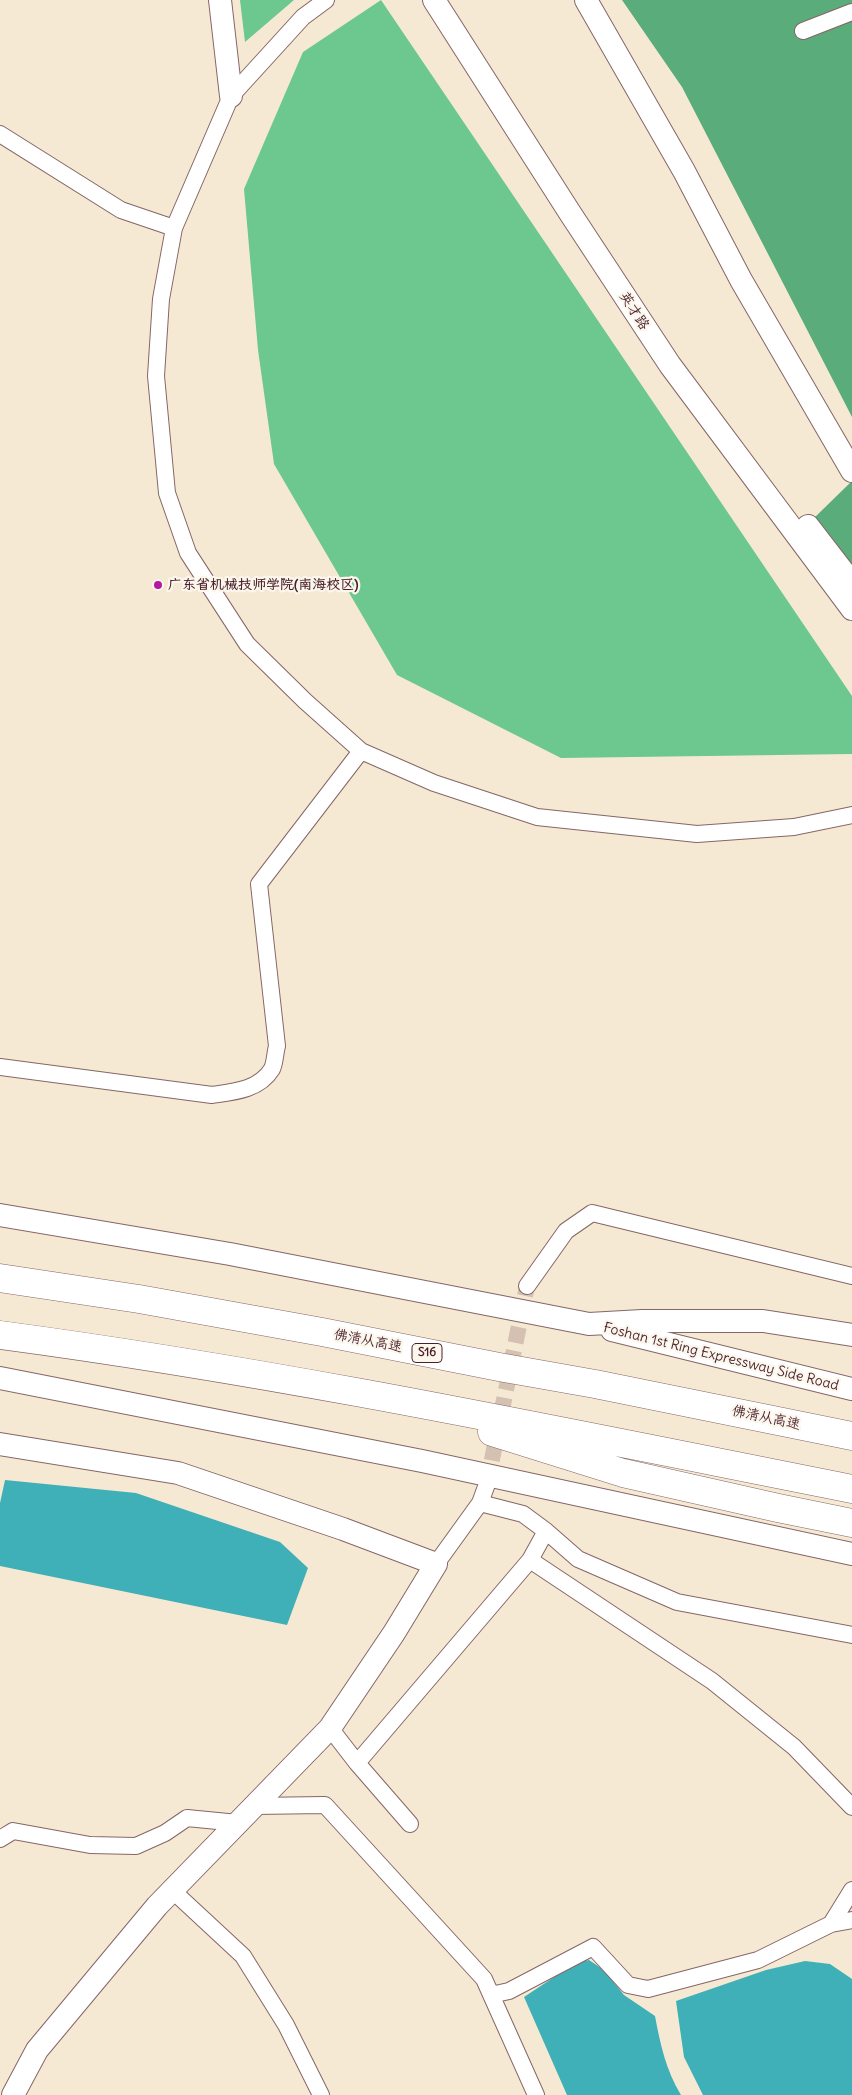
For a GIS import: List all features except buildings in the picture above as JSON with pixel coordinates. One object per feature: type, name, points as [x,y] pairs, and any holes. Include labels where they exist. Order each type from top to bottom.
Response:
[{"type":"highway","name":"佛清从高速","points":[[0,1278],[138,1299],[322,1332],[596,1384],[852,1436]]},
{"type":"highway","points":[[0,1335],[204,1364],[391,1398],[852,1489]]},
{"type":"highway","points":[[391,1398],[561,1455],[622,1473],[852,1523]]},
{"type":"main road","points":[[220,0],[231,96]]},
{"type":"main road","name":"英才路","points":[[434,0],[670,365],[852,609]]},
{"type":"main road","name":"英才路","points":[[446,0],[577,207],[667,341],[852,583]]},
{"type":"main road","points":[[586,0],[680,163],[742,280],[852,470]]},
{"type":"main road","points":[[0,1216],[230,1254],[589,1324],[642,1321],[763,1321],[852,1334]]},
{"type":"main road","name":"Foshan 1st Ring Expressway Side Road","points":[[589,1324],[852,1389]]},
{"type":"main road","points":[[0,1378],[432,1463],[852,1554]]},
{"type":"main road","points":[[0,1444],[178,1473],[343,1529],[436,1564],[394,1633],[330,1728],[173,1890],[37,2050],[12,2095]]},
{"type":"street","points":[[326,0],[303,17],[231,96],[174,228],[161,299],[156,376],[167,493],[188,553],[247,644],[361,751],[434,783],[537,817],[697,834],[794,827],[852,815]]},
{"type":"street","points":[[803,31],[852,12]]},
{"type":"street","points":[[0,134],[121,210],[174,228]]},
{"type":"street","points":[[0,1067],[212,1095],[239,1092],[260,1082],[273,1068],[277,1046],[259,884],[361,751]]},
{"type":"street","points":[[527,1286],[566,1231],[592,1213],[852,1276]]},
{"type":"street","points":[[436,1564],[480,1503],[487,1484]]},
{"type":"street","points":[[480,1503],[522,1514],[546,1531],[578,1559],[677,1602],[852,1635]]},
{"type":"street","points":[[357,1763],[530,1560],[546,1531]]},
{"type":"street","points":[[530,1560],[712,1681],[794,1747],[852,1807]]},
{"type":"street","points":[[330,1728],[357,1763],[410,1824]]},
{"type":"street","points":[[254,1806],[325,1805],[484,1980],[536,2095]]},
{"type":"street","points":[[0,1839],[13,1831],[90,1845],[136,1846],[165,1833],[187,1818],[238,1823]]},
{"type":"street","points":[[173,1890],[242,1956],[286,2025],[321,2095]]},
{"type":"street","points":[[831,1924],[852,1890]]},
{"type":"street","points":[[491,1995],[509,1991],[593,1947],[628,1984],[648,1989],[758,1960],[831,1924],[852,1920]]},
{"type":"green space","points":[[240,0],[294,0],[245,42]]},
{"type":"green space","points":[[381,0],[852,696],[852,754],[561,758],[397,675],[274,464],[258,350],[244,189],[303,52]]},
{"type":"green space","points":[[622,0],[852,0],[852,417],[682,87]]},
{"type":"green space","points":[[852,481],[852,569],[813,519]]},
{"type":"water","points":[[5,1480],[136,1493],[280,1542],[308,1568],[287,1625],[0,1566],[0,1503]]},
{"type":"water","points":[[589,1960],[604,1970],[624,1995],[655,2016],[661,2047],[681,2095],[567,2095],[524,1997],[577,1962]]},
{"type":"water","points":[[805,1961],[830,1964],[852,1979],[852,2095],[703,2095],[684,2057],[676,2001],[766,1970]]},
{"type":"tunnel","points":[[487,1484],[527,1286]]},
{"type":"place","name":"广东省机械技师学院(南海校区)","points":[[158,585]]}]
